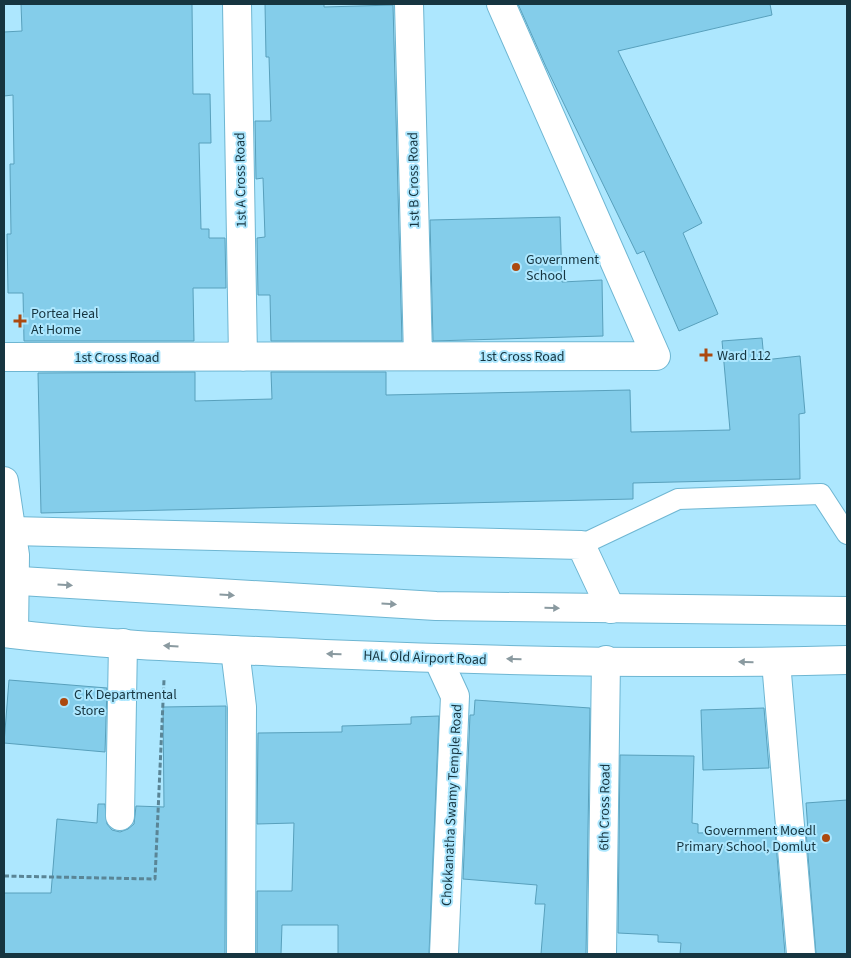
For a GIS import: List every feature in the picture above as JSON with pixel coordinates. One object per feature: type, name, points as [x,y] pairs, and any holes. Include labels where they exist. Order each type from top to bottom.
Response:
[{"type":"street","name":"1st A Cross Road","points":[[237,4],[243,357]]},
{"type":"street","name":"1st B Cross Road","points":[[409,4],[418,356]]},
{"type":"street","name":"1st Cross Road","points":[[4,357],[656,356],[501,4]]},
{"type":"street","points":[[4,482],[12,531],[9,634]]},
{"type":"street","points":[[12,531],[581,545],[611,609]]},
{"type":"street","points":[[10,581],[436,606],[847,611]]},
{"type":"street","name":"HAL Old Airport Road","points":[[9,634],[235,650],[438,659],[776,662],[847,660]]},
{"type":"street","points":[[120,816],[124,643]]},
{"type":"street","points":[[235,650],[242,707],[242,954]]},
{"type":"street","name":"Chokkanatha Swamy Temple Road","points":[[438,659],[456,696],[444,954]]},
{"type":"street","name":"6th Cross Road","points":[[602,954],[606,660]]},
{"type":"street","points":[[776,662],[801,954]]},
{"type":"lane","points":[[581,545],[678,499],[821,494],[847,534]]},
{"type":"building","points":[[21,4],[192,4],[193,94],[210,94],[211,143],[199,143],[201,229],[209,229],[209,238],[225,238],[226,288],[193,288],[194,341],[24,341],[23,293],[8,293],[7,234],[11,234],[10,164],[14,164],[13,95],[4,96],[4,32],[22,31]]},
{"type":"building","points":[[265,4],[324,4],[324,7],[393,5],[402,341],[271,341],[270,295],[258,295],[257,238],[265,237],[263,178],[256,179],[255,121],[271,121],[269,57],[266,57]]},
{"type":"building","points":[[518,4],[770,4],[772,15],[618,51],[702,223],[683,233],[718,314],[679,331],[644,251],[637,254],[546,67]]},
{"type":"building","name":"Government School","points":[[560,217],[562,282],[602,280],[603,336],[433,341],[430,220]]},
{"type":"building","points":[[762,338],[764,360],[800,356],[805,413],[799,414],[800,479],[633,483],[633,499],[41,513],[38,373],[195,372],[195,401],[272,399],[271,372],[386,372],[386,395],[630,390],[631,432],[730,430],[722,341]]},
{"type":"building","points":[[9,680],[107,688],[105,752],[4,743]]},
{"type":"building","points":[[475,700],[590,708],[586,954],[541,954],[545,904],[535,904],[537,885],[463,879],[470,715],[474,715]]},
{"type":"building","points":[[226,706],[225,954],[4,954],[4,893],[51,893],[57,819],[97,823],[98,804],[105,804],[107,824],[112,830],[120,832],[134,824],[136,806],[164,807],[163,707]]},
{"type":"building","points":[[764,708],[769,768],[703,770],[701,710]]},
{"type":"building","points":[[439,716],[429,954],[338,954],[338,925],[282,925],[281,954],[257,954],[257,891],[292,891],[294,823],[257,824],[258,733],[342,732],[342,726],[411,724],[411,717]]},
{"type":"building","points":[[620,755],[694,756],[692,823],[698,824],[698,833],[775,831],[785,954],[680,954],[681,943],[658,942],[658,935],[618,933]]},
{"type":"building","points":[[847,800],[847,954],[816,954],[806,831],[808,831],[806,803]]},
{"type":"place","name":"Government School","points":[[516,267]]},
{"type":"place","name":"Portea Heal At Home","points":[[20,321]]},
{"type":"place","name":"Ward 112","points":[[706,355]]},
{"type":"place","name":"C K Departmental Store","points":[[64,702]]},
{"type":"place","name":"Government Moedl Primary School, Domlut","points":[[826,838]]}]
